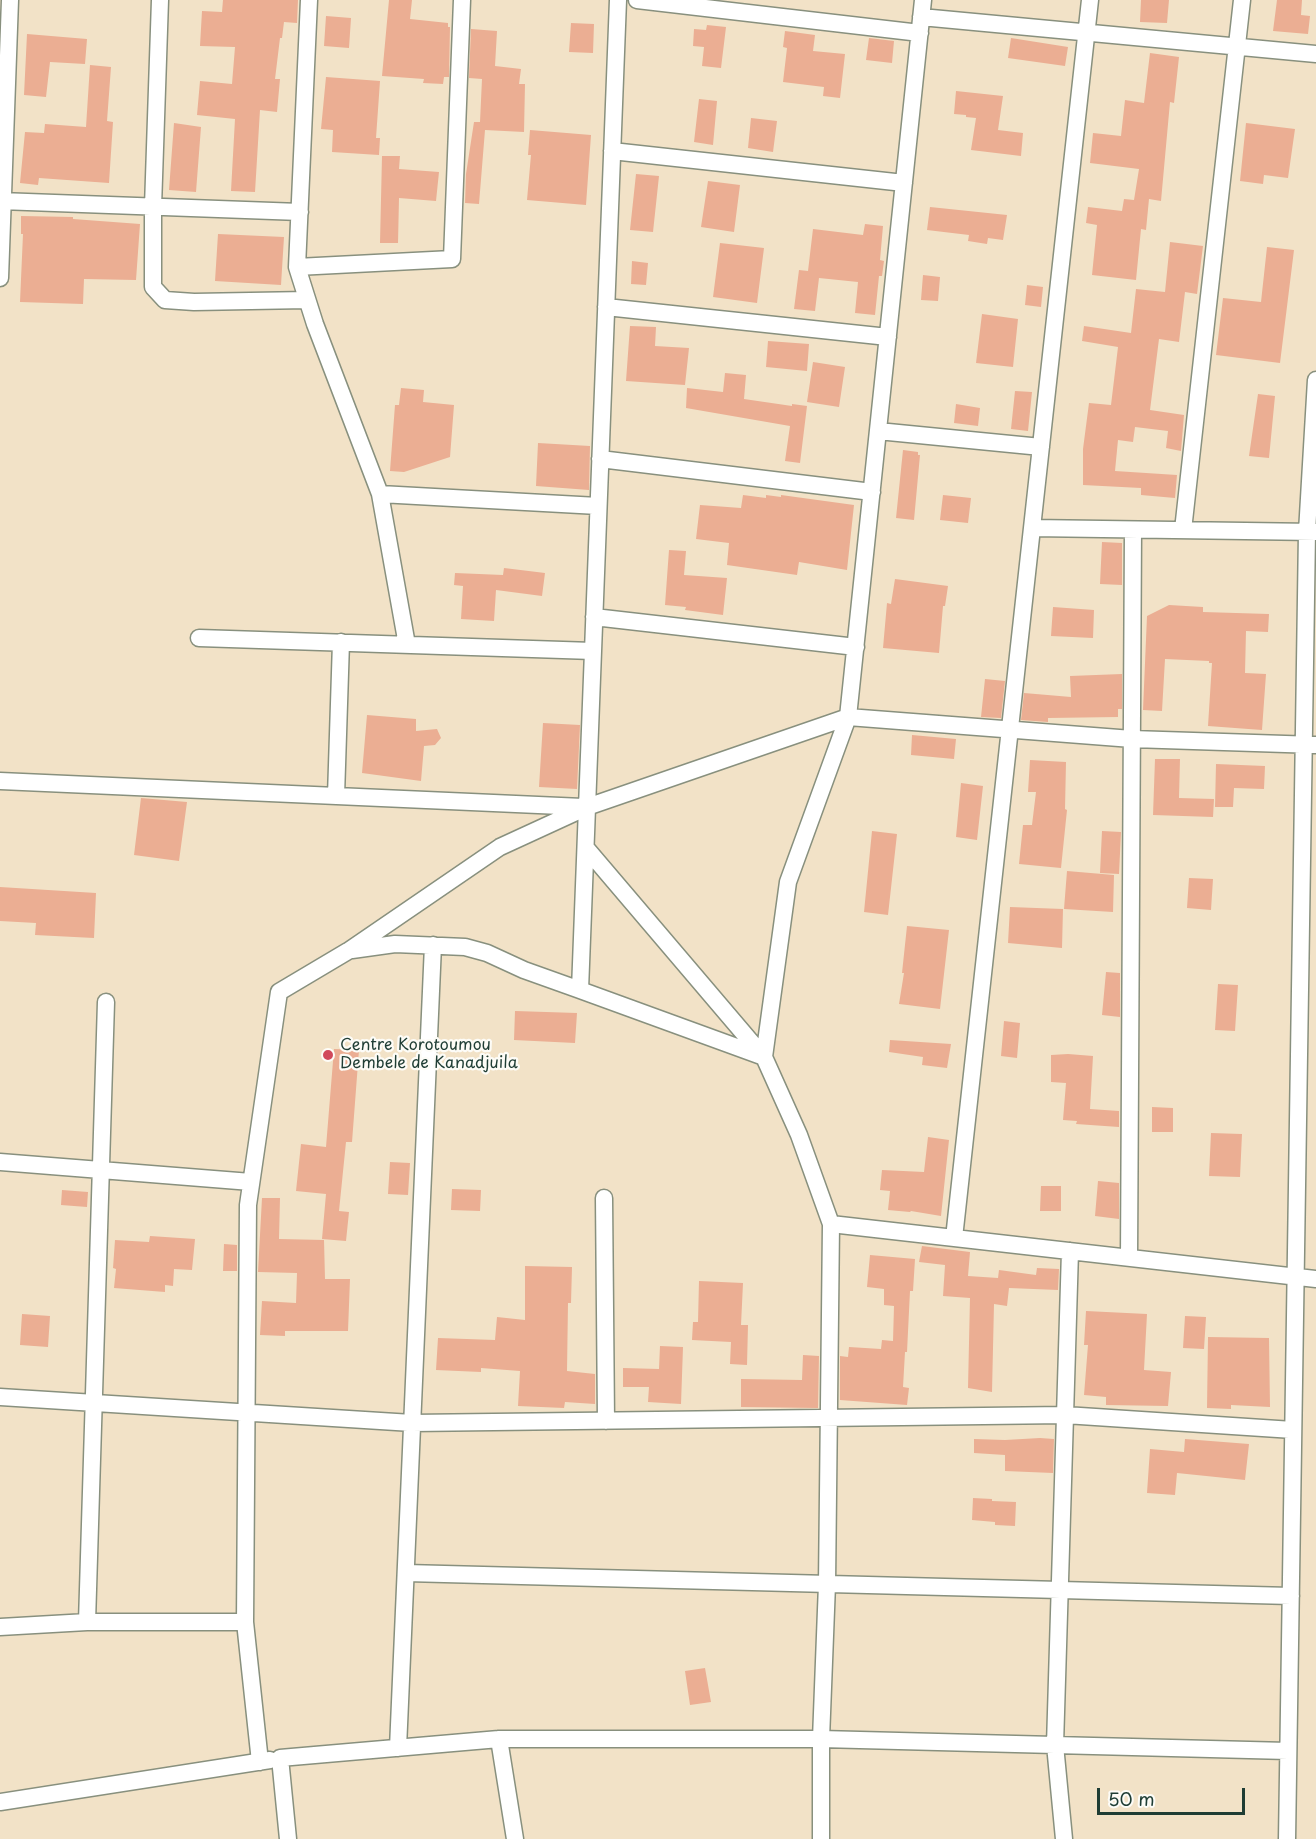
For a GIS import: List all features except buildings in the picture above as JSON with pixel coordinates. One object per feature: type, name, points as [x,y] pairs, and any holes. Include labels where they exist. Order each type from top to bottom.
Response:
[{"type":"street","points":[[0,278],[10,0]]},
{"type":"street","points":[[160,0],[153,207],[153,287],[165,300],[194,302],[307,300]]},
{"type":"street","points":[[309,0],[297,267],[315,324],[380,494],[407,645]]},
{"type":"street","points":[[297,267],[452,259],[462,0]]},
{"type":"street","points":[[580,990],[618,0]]},
{"type":"street","points":[[637,0],[922,16],[1316,54]]},
{"type":"street","points":[[954,1238],[1090,0]]},
{"type":"street","points":[[1183,530],[1242,0]]},
{"type":"street","points":[[764,1057],[788,882],[848,717],[922,16]]},
{"type":"street","points":[[612,151],[904,183]]},
{"type":"street","points":[[1,201],[300,213]]},
{"type":"street","points":[[606,307],[888,337]]},
{"type":"street","points":[[1287,1839],[1295,1276],[1310,745],[1311,532],[1316,380]]},
{"type":"street","points":[[878,431],[1041,447]]},
{"type":"street","points":[[600,459],[872,492]]},
{"type":"street","points":[[380,494],[598,506]]},
{"type":"street","points":[[1032,528],[1311,532]]},
{"type":"street","points":[[1129,1257],[1133,530]]},
{"type":"street","points":[[594,617],[856,647]]},
{"type":"street","points":[[199,638],[593,651]]},
{"type":"street","points":[[336,796],[341,642]]},
{"type":"street","points":[[260,1762],[245,1622],[248,1205],[279,992],[348,951],[501,847],[587,807],[848,717],[1132,740],[1310,745]]},
{"type":"street","points":[[0,781],[587,807]]},
{"type":"street","points":[[586,848],[764,1057],[799,1136],[831,1224],[821,1839]]},
{"type":"street","points":[[348,951],[395,944],[465,947],[488,953],[524,970],[764,1057]]},
{"type":"street","points":[[398,1748],[433,945]]},
{"type":"street","points":[[87,1622],[106,1002]]},
{"type":"street","points":[[0,1162],[251,1182]]},
{"type":"street","points":[[604,1198],[606,1421]]},
{"type":"street","points":[[831,1224],[1316,1279]]},
{"type":"street","points":[[1064,1839],[1056,1745],[1070,1251]]},
{"type":"street","points":[[0,1397],[412,1423],[1065,1415],[1293,1430]]},
{"type":"street","points":[[406,1573],[1291,1596]]},
{"type":"street","points":[[0,1627],[87,1622],[245,1622]]},
{"type":"street","points":[[0,1802],[280,1758],[499,1739],[821,1738],[1288,1751]]},
{"type":"street","points":[[499,1739],[515,1839]]},
{"type":"street","points":[[280,1758],[288,1839]]},
{"type":"place","name":"Centre Korotoumou Dembele de Kanadjuila","points":[[328,1055]]}]
